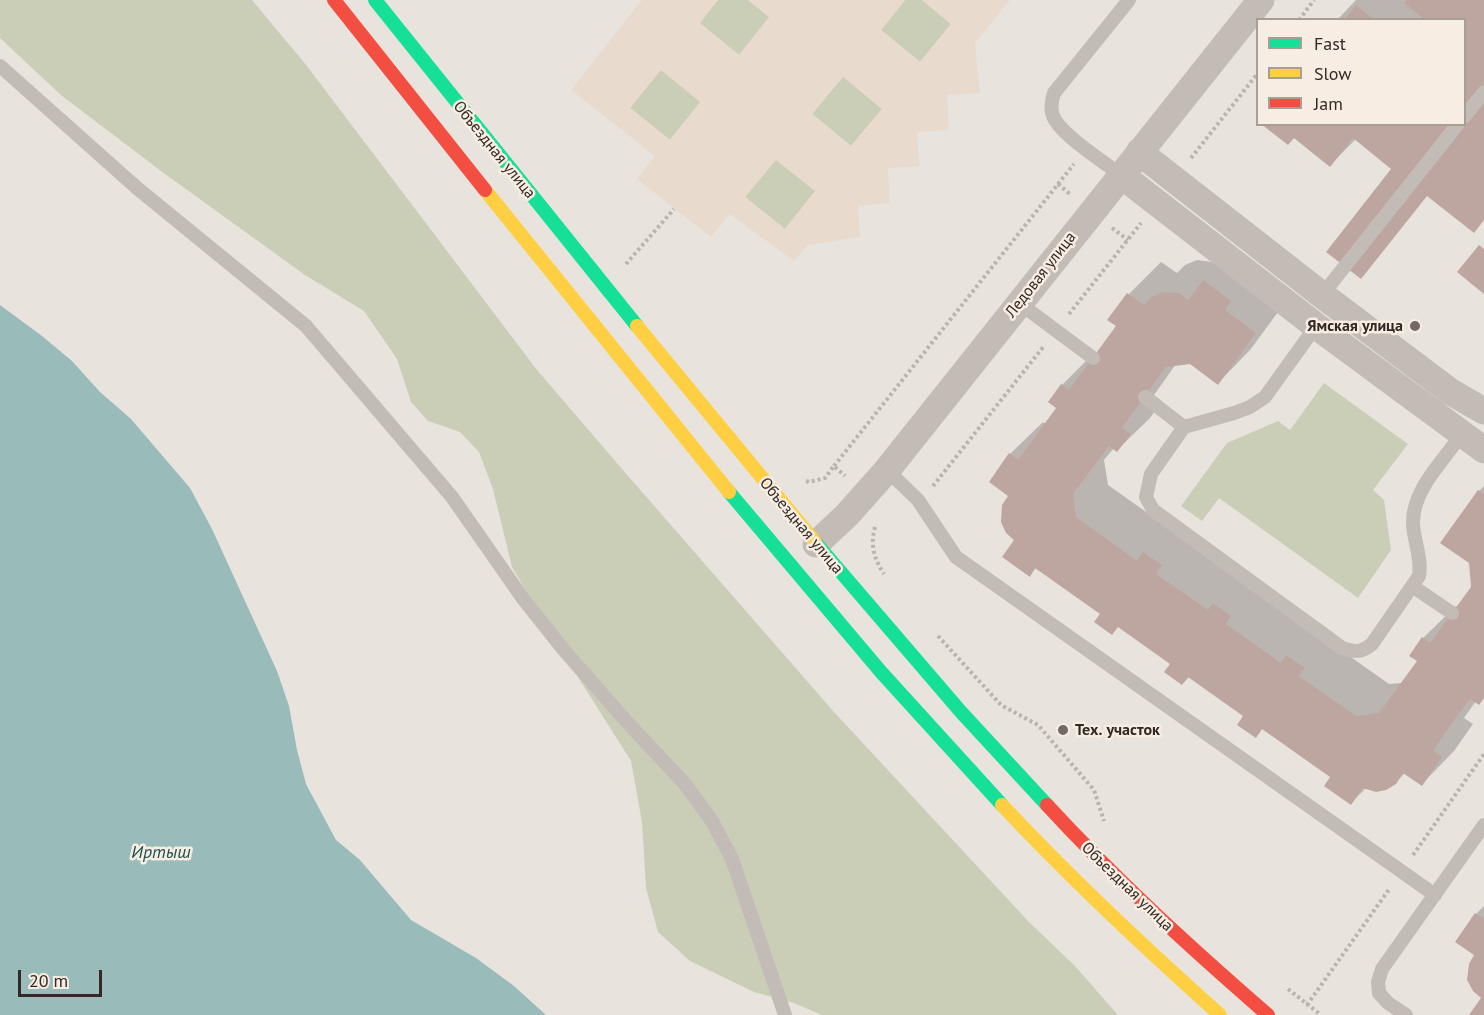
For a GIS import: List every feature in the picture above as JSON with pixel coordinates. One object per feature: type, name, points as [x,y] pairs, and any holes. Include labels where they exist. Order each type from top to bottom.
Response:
[{"type":"main road","name":"Объездная улица","points":[[334,0],[632,372],[803,555],[961,712],[1082,842],[1176,935],[1268,1015]]},
{"type":"main road","name":"Объездная улица","points":[[375,0],[671,369],[803,555],[939,738],[1059,865],[1156,960],[1220,1015]]},
{"type":"street","name":"Ледовая улица","points":[[803,555],[847,515],[887,470],[1261,0]]},
{"type":"street","points":[[1139,152],[1451,392],[1484,411]]},
{"type":"street","points":[[1121,175],[1316,326],[1484,450]]},
{"type":"lane","points":[[1121,175],[1066,133],[1054,120],[1051,104],[1054,93],[1129,0]]},
{"type":"lane","points":[[0,66],[137,188],[306,327],[452,497],[524,600],[563,649],[685,784],[712,821],[732,859],[785,1015]]},
{"type":"lane","points":[[1466,114],[1484,92]]},
{"type":"lane","points":[[1322,295],[1456,126]]},
{"type":"lane","points":[[1019,303],[1093,358]]},
{"type":"lane","points":[[1316,326],[1265,397],[1250,407],[1234,413],[1184,427],[1151,474],[1146,497],[1153,510],[1342,648],[1354,652],[1363,651],[1372,644],[1419,576],[1421,565],[1413,527],[1414,509],[1424,487],[1462,435]]},
{"type":"lane","points":[[1145,397],[1184,427]]},
{"type":"lane","points":[[887,470],[918,500],[956,557],[1435,894]]},
{"type":"lane","points":[[1412,586],[1452,613]]},
{"type":"lane","points":[[1406,1015],[1378,993],[1378,982],[1382,969],[1484,825]]},
{"type":"path","points":[[1300,18],[1314,0]]},
{"type":"path","points":[[834,466],[1074,164]]},
{"type":"path","points":[[626,265],[674,209]]},
{"type":"path","points":[[933,630],[1001,705],[1038,725],[1094,790],[1104,822]]},
{"type":"path","points":[[1283,985],[1321,1015]]},
{"type":"green space","points":[[0,0],[252,0],[307,66],[537,370],[834,712],[1029,922],[1075,966],[1118,1015],[822,1015],[794,1003],[754,992],[690,961],[658,932],[646,888],[642,822],[631,761],[512,567],[493,489],[479,452],[460,432],[428,421],[411,402],[397,359],[364,311],[305,275],[165,174],[62,96],[0,38]]},
{"type":"green space","points":[[718,0],[748,0],[770,17],[739,55],[699,23]]},
{"type":"green space","points":[[905,0],[922,0],[951,24],[920,62],[881,30]]},
{"type":"green space","points":[[661,69],[701,102],[670,140],[630,108]]},
{"type":"green space","points":[[843,76],[882,109],[851,146],[812,114]]},
{"type":"green space","points":[[776,159],[816,191],[785,229],[745,197]]},
{"type":"green space","points":[[1324,383],[1408,444],[1373,490],[1384,500],[1391,550],[1358,598],[1219,498],[1202,521],[1181,506],[1227,443],[1278,421],[1290,430]]},
{"type":"shaded area","points":[[642,0],[718,0],[700,23],[739,55],[769,17],[748,0],[905,0],[881,30],[920,62],[951,24],[922,0],[1010,0],[975,43],[980,93],[947,95],[949,130],[917,132],[919,166],[888,168],[890,203],[858,206],[860,237],[808,245],[794,261],[730,214],[711,237],[637,179],[655,156],[571,90]],"holes":[[[661,70],[700,102],[670,140],[630,108]],[[843,77],[882,109],[851,146],[812,114]],[[776,160],[815,191],[785,229],[745,197]]]},
{"type":"water","name":"Иртыш","points":[[0,305],[72,361],[100,392],[131,419],[190,488],[212,529],[277,671],[289,706],[306,784],[336,840],[360,860],[411,920],[476,958],[514,986],[546,1015],[0,1015]]},
{"type":"building","points":[[1407,0],[1484,0],[1484,220],[1474,233],[1427,196],[1361,279],[1326,252],[1391,169],[1353,138],[1330,167],[1294,138],[1288,145],[1264,126],[1466,126],[1466,18],[1423,18],[1404,3]]},
{"type":"building","points":[[1356,5],[1372,18],[1346,18]]},
{"type":"building","points":[[1479,245],[1484,249],[1484,294],[1457,272]]},
{"type":"building","points":[[1203,280],[1231,301],[1225,310],[1256,333],[1218,385],[1190,364],[1166,367],[1122,428],[1131,434],[1117,452],[1109,446],[1073,494],[1076,517],[1137,561],[1143,552],[1162,565],[1156,574],[1208,610],[1213,603],[1231,616],[1226,624],[1281,663],[1286,655],[1305,668],[1299,676],[1356,716],[1379,713],[1417,661],[1409,656],[1422,637],[1430,643],[1471,587],[1469,563],[1440,543],[1478,490],[1484,494],[1484,698],[1479,705],[1470,699],[1452,723],[1433,751],[1442,757],[1422,786],[1403,773],[1396,784],[1386,790],[1376,792],[1363,788],[1351,805],[1324,786],[1330,777],[1262,729],[1256,738],[1237,725],[1243,716],[1188,677],[1182,685],[1164,672],[1170,664],[1118,627],[1112,635],[1094,622],[1100,614],[1035,568],[1030,577],[1002,557],[1014,540],[1006,533],[1001,522],[1002,505],[1008,496],[989,482],[1009,453],[1018,460],[1056,408],[1048,402],[1061,384],[1069,390],[1116,326],[1107,320],[1127,293],[1144,305],[1151,297],[1163,292],[1179,293],[1188,300]]},
{"type":"building","points":[[1475,913],[1484,919],[1484,1015],[1469,1015],[1481,998],[1473,991],[1467,980],[1469,964],[1474,955],[1455,942]]},
{"type":"traffic: fast","points":[[375,0],[637,326]]},
{"type":"traffic: fast","points":[[729,492],[881,672],[1002,805]]},
{"type":"traffic: fast","points":[[815,542],[961,712],[1047,805]]},
{"type":"traffic: slow","points":[[485,190],[729,492]]},
{"type":"traffic: slow","points":[[637,326],[815,542]]},
{"type":"traffic: slow","points":[[1002,805],[1109,913],[1220,1015]]},
{"type":"traffic: jam","points":[[334,0],[485,190]]},
{"type":"traffic: jam","points":[[1047,805],[1154,913],[1268,1015]]},
{"type":"place","name":"Ямская улица","points":[[1415,326]]},
{"type":"place","name":"Тех. участок","points":[[1063,730]]}]
